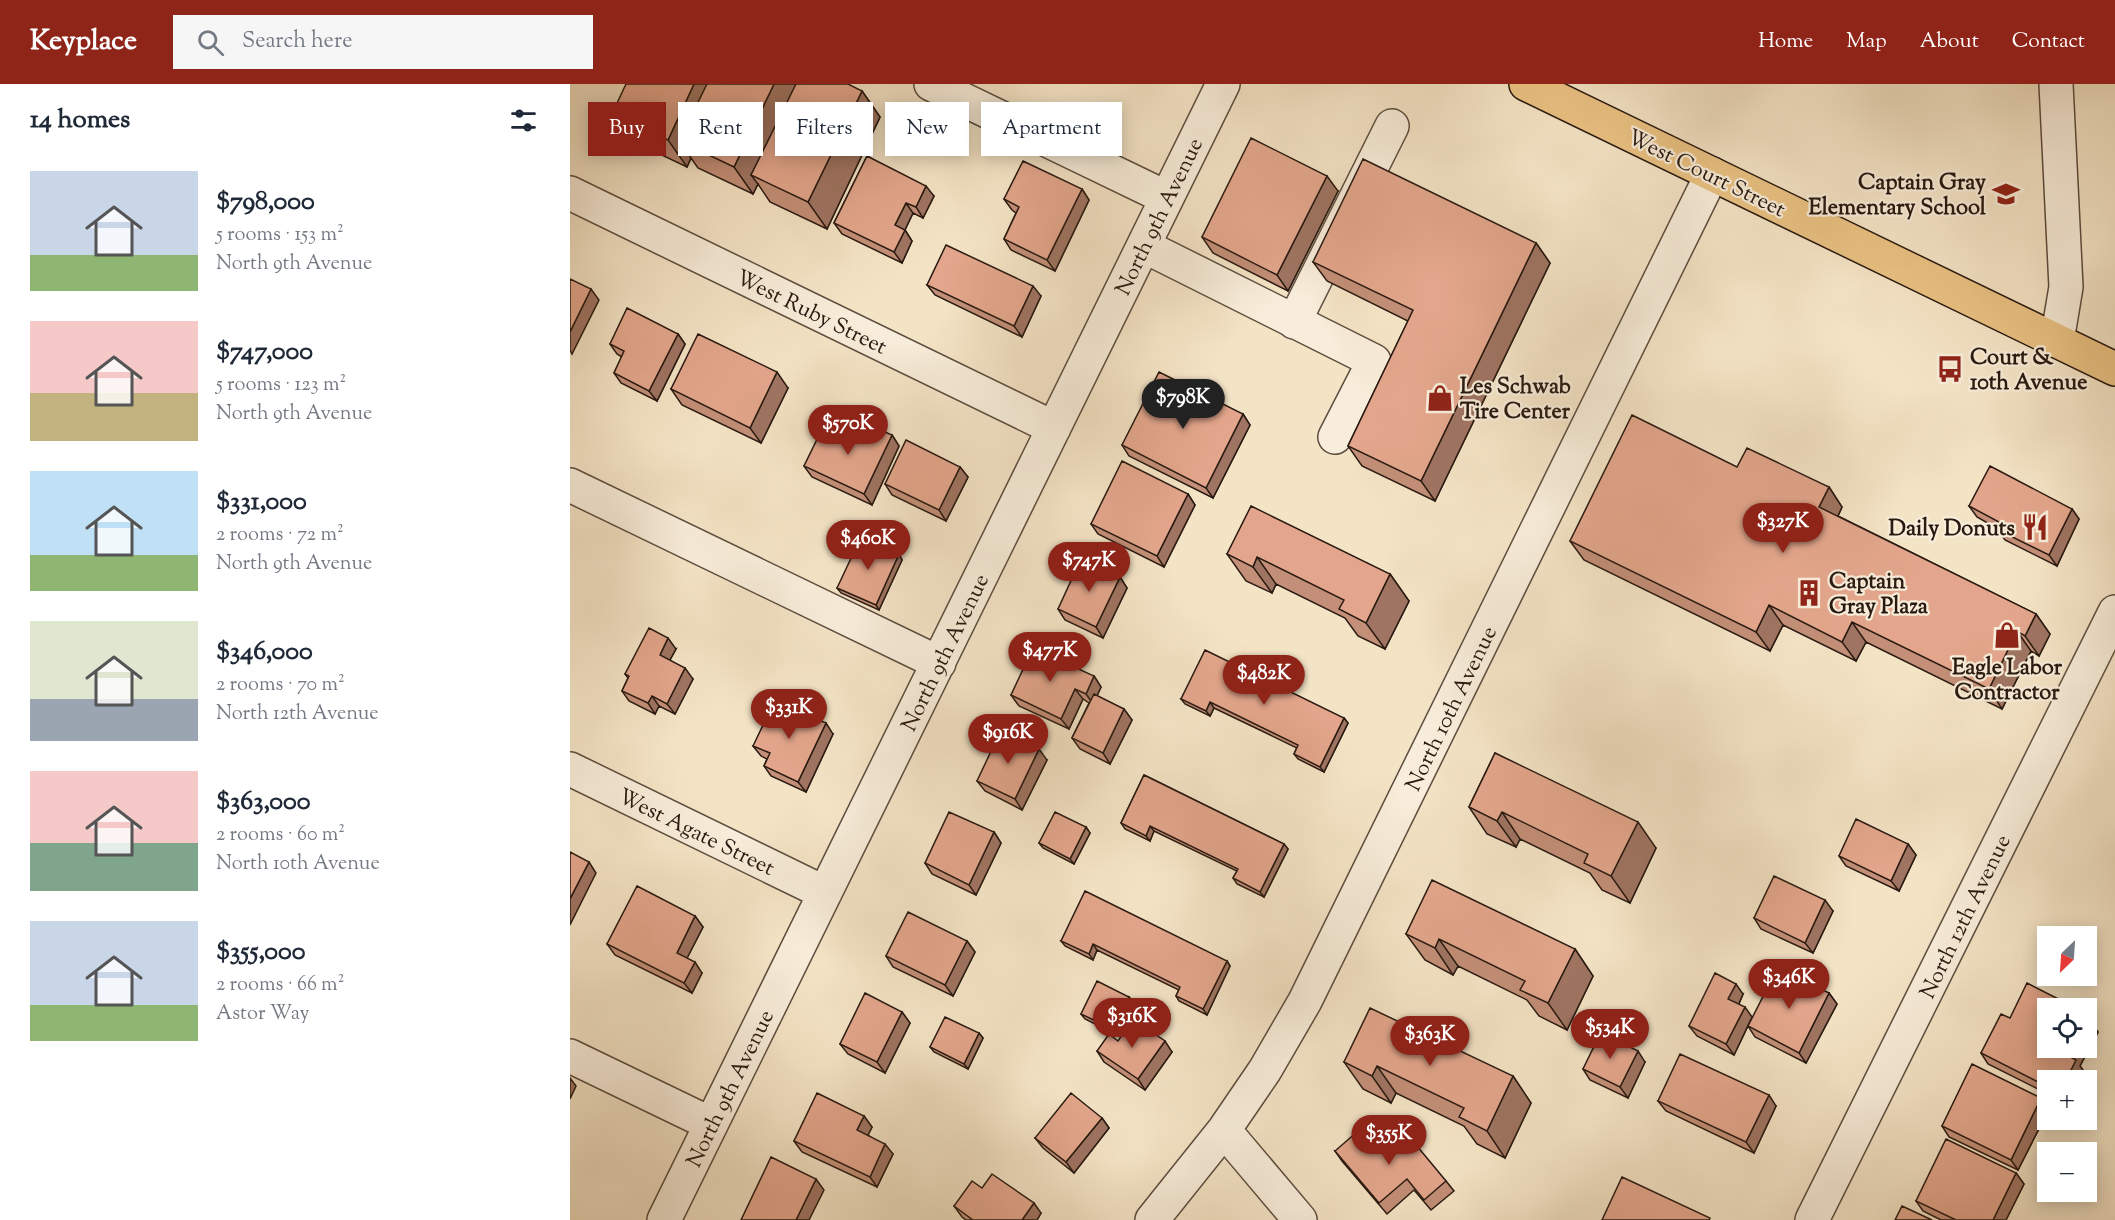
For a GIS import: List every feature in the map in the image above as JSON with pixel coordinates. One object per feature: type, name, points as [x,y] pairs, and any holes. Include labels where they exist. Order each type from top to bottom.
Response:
[{"type":"main road","name":"West Court Street","points":[[1526,84],[2115,369]]},
{"type":"street","points":[[932,84],[1167,198]]},
{"type":"street","name":"North 9th Avenue","points":[[664,1220],[1223,84]]},
{"type":"street","points":[[2056,84],[2066,286],[2057,341]]},
{"type":"street","points":[[1294,322],[1392,126]]},
{"type":"street","name":"North 10th Avenue","points":[[1152,1220],[1224,1130],[1265,1070],[1305,1001],[1712,174]]},
{"type":"street","name":"West Ruby Street","points":[[570,193],[1054,428]]},
{"type":"street","points":[[1143,246],[1374,361],[1335,437]]},
{"type":"street","points":[[570,484],[939,663]]},
{"type":"street","name":"North 12th Avenue","points":[[1812,1220],[2115,612]]},
{"type":"street","name":"West Agate Street","points":[[570,769],[825,893]]},
{"type":"street","points":[[570,1056],[711,1124]]},
{"type":"street","points":[[1224,1130],[1300,1220]]},
{"type":"building","points":[[626,84],[694,84],[686,102],[678,102],[678,118],[668,140],[666,139],[666,102],[618,102]]},
{"type":"building","points":[[707,84],[774,84],[763,107],[763,102],[698,102]]},
{"type":"building","points":[[796,84],[848,84],[862,91],[857,102],[787,102]]},
{"type":"building","points":[[775,126],[775,156],[830,156],[808,202],[751,175],[760,156],[763,156],[763,151]]},
{"type":"building","points":[[1251,138],[1327,176],[1277,275],[1202,237]]},
{"type":"building","points":[[711,156],[739,156],[734,167]]},
{"type":"building","points":[[867,156],[926,186],[916,207],[906,203],[895,225],[905,230],[894,252],[834,223]]},
{"type":"building","name":"Les Schwab Tire Center","points":[[1363,159],[1536,243],[1421,481],[1348,446],[1413,310],[1313,262]]},
{"type":"building","points":[[1023,161],[1082,189],[1047,260],[1004,239],[1019,207],[1004,199]]},
{"type":"building","points":[[946,245],[1033,286],[1014,326],[927,285]]},
{"type":"building","points":[[570,279],[591,289],[570,332]]},
{"type":"building","points":[[627,308],[678,334],[649,391],[614,373],[624,351],[610,344]]},
{"type":"building","points":[[698,334],[777,372],[750,428],[671,389]]},
{"type":"building","points":[[1159,372],[1243,414],[1206,488],[1122,445]]},
{"type":"building","name":"Captain Gray Plaza","points":[[1632,415],[1737,467],[1747,448],[1829,487],[1819,507],[2036,614],[2025,636],[2017,631],[1989,689],[1852,622],[1842,642],[1769,605],[1756,632],[1570,541]]},
{"type":"building","points":[[825,423],[865,442],[872,426],[892,435],[864,494],[804,466]]},
{"type":"building","points":[[906,440],[960,467],[939,510],[885,484]]},
{"type":"building","points":[[1122,461],[1188,494],[1157,556],[1091,524]]},
{"type":"building","name":"Daily Donuts","points":[[1990,466],[2072,509],[2049,555],[1998,530],[2001,523],[1969,506]]},
{"type":"building","points":[[1251,506],[1390,574],[1366,623],[1339,609],[1344,600],[1257,557],[1253,567],[1227,554]]},
{"type":"building","points":[[861,537],[899,554],[876,605],[837,588]]},
{"type":"building","points":[[1081,559],[1120,577],[1096,627],[1058,609]]},
{"type":"building","points":[[649,628],[668,638],[660,655],[685,668],[667,704],[652,696],[648,703],[622,691],[629,676],[625,674]]},
{"type":"building","points":[[1033,648],[1094,676],[1086,694],[1075,689],[1061,719],[1011,695]]},
{"type":"building","points":[[1205,650],[1344,718],[1320,767],[1294,754],[1298,745],[1210,702],[1206,711],[1181,699]]},
{"type":"building","points":[[1094,694],[1124,709],[1103,753],[1072,738]]},
{"type":"building","points":[[775,700],[826,723],[798,782],[764,766],[770,753],[753,746]]},
{"type":"building","points":[[1001,730],[1039,749],[1015,799],[977,781]]},
{"type":"building","points":[[1495,753],[1638,822],[1611,876],[1584,863],[1588,854],[1502,812],[1497,821],[1469,807]]},
{"type":"building","points":[[1144,775],[1284,844],[1260,892],[1233,878],[1238,869],[1150,826],[1146,836],[1121,823]]},
{"type":"building","points":[[949,812],[994,832],[969,885],[925,863]]},
{"type":"building","points":[[1055,812],[1086,827],[1070,859],[1039,843]]},
{"type":"building","points":[[1856,819],[1908,844],[1891,881],[1839,856]]},
{"type":"building","points":[[570,852],[589,862],[570,899]]},
{"type":"building","points":[[1774,876],[1825,900],[1805,943],[1754,918]]},
{"type":"building","points":[[1432,880],[1575,949],[1548,1003],[1520,990],[1525,981],[1439,939],[1435,948],[1406,934]]},
{"type":"building","points":[[637,886],[695,916],[677,953],[695,962],[684,983],[607,944]]},
{"type":"building","points":[[1085,891],[1227,961],[1203,1009],[1176,996],[1180,987],[1093,944],[1089,954],[1061,941]]},
{"type":"building","points":[[908,912],[967,941],[945,985],[886,956]]},
{"type":"building","points":[[1778,967],[1829,993],[1799,1053],[1748,1026]]},
{"type":"building","points":[[1715,973],[1736,984],[1728,999],[1745,1007],[1726,1044],[1689,1026]]},
{"type":"building","points":[[1097,981],[1129,997],[1113,1029],[1081,1014]]},
{"type":"building","points":[[2027,983],[2056,998],[2037,998],[2037,1058],[2072,1058],[2076,1060],[2071,1070],[2037,1070],[2037,1081],[1981,1053],[2001,1014],[2010,1018]]},
{"type":"building","points":[[865,993],[902,1012],[877,1062],[840,1044]]},
{"type":"building","points":[[1370,1008],[1513,1076],[1487,1131],[1459,1117],[1464,1108],[1377,1066],[1372,1076],[1344,1062]]},
{"type":"building","points":[[945,1017],[979,1033],[964,1064],[930,1047]]},
{"type":"building","points":[[1133,1019],[1165,1041],[1138,1079],[1097,1051],[1109,1034],[1118,1041]]},
{"type":"building","points":[[1601,1032],[1638,1051],[1620,1087],[1583,1069]]},
{"type":"building","points":[[1680,1054],[1769,1095],[1746,1142],[1658,1101]]},
{"type":"building","points":[[1972,1064],[2037,1096],[2037,1106],[2011,1160],[1942,1126]]},
{"type":"building","points":[[817,1093],[864,1116],[857,1130],[885,1144],[870,1177],[794,1141]]},
{"type":"building","points":[[1071,1093],[1102,1118],[1066,1162],[1035,1138]]},
{"type":"building","points":[[1365,1125],[1392,1156],[1412,1140],[1446,1181],[1424,1200],[1407,1179],[1379,1203],[1335,1151]]},
{"type":"building","points":[[1946,1139],[2016,1173],[1993,1220],[1956,1220],[1916,1201]]},
{"type":"building","points":[[771,1157],[816,1179],[796,1220],[741,1220]]},
{"type":"building","points":[[992,1174],[1034,1203],[1022,1220],[973,1220],[954,1206],[972,1181],[982,1188]]},
{"type":"building","points":[[1622,1177],[1710,1218],[1709,1220],[1602,1220]]},
{"type":"building","points":[[1902,1206],[1932,1220],[1895,1220]]},
{"type":"place","name":"Captain Gray Elementary School","points":[[2006,194]]},
{"type":"place","name":"Court & 10th Avenue","points":[[1950,369]]},
{"type":"place","name":"Les Schwab Tire Center","points":[[1440,398]]},
{"type":"place","name":"Daily Donuts","points":[[2035,527]]},
{"type":"place","name":"Captain Gray Plaza","points":[[1809,593]]},
{"type":"place","name":"Eagle Labor Contractor","points":[[2007,635]]}]
